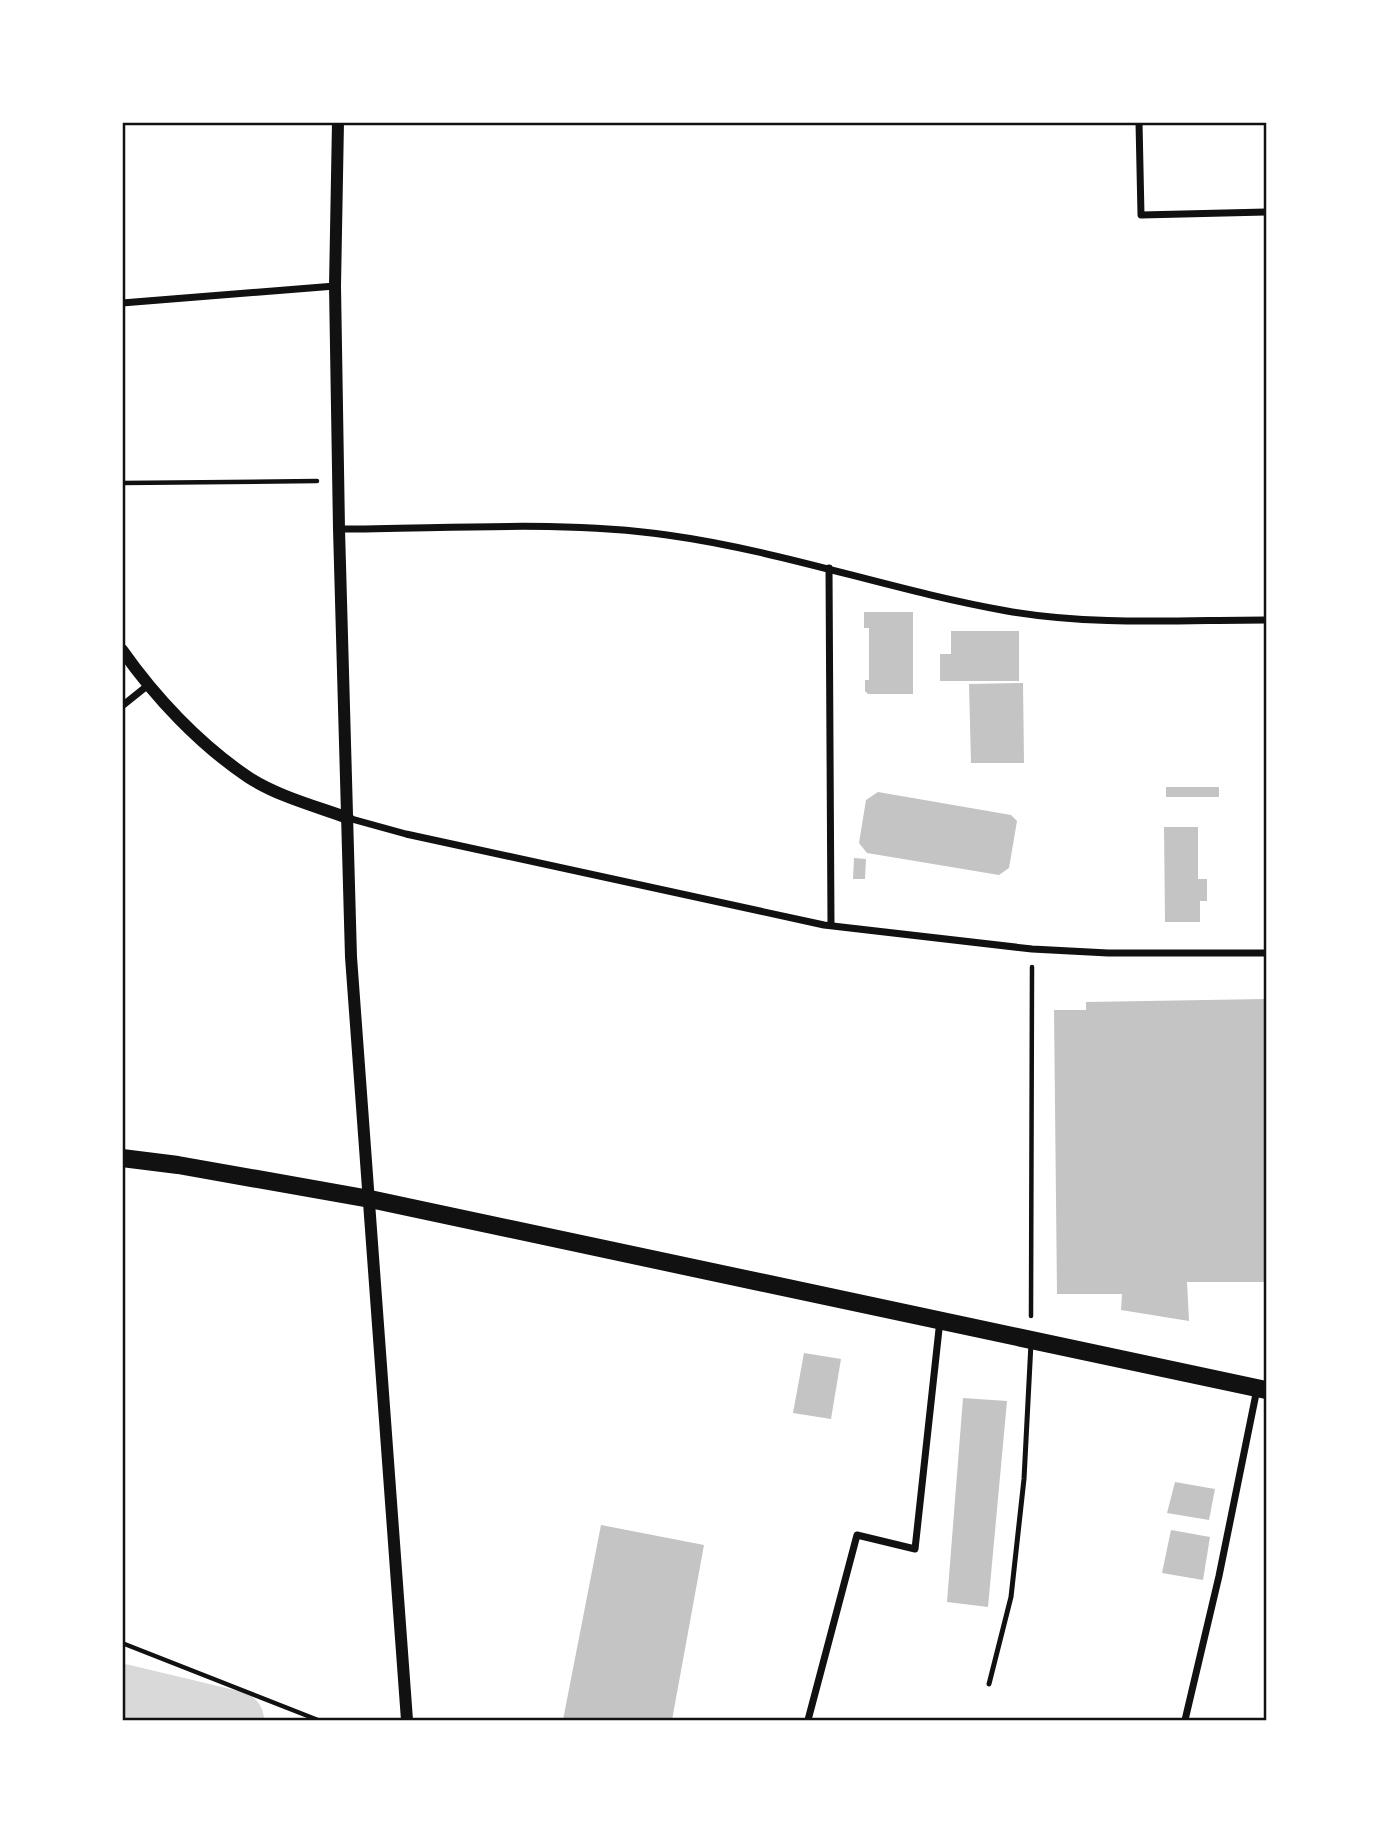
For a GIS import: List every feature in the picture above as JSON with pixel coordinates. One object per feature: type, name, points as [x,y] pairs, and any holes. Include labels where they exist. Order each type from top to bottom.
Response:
[{"type":"main road","points":[[122,1158],[178,1165],[370,1199],[1262,1389]]},
{"type":"street","points":[[338,122],[335,286],[351,957],[407,1720]]},
{"type":"street","points":[[1139,122],[1141,215],[1266,212]]},
{"type":"street","points":[[122,303],[335,286]]},
{"type":"street","points":[[339,529],[598,529],[718,543],[829,568],[925,596],[1011,612],[1099,620],[1266,620]]},
{"type":"street","points":[[829,568],[831,925]]},
{"type":"street","points":[[122,650],[147,686],[211,748],[249,778],[348,818],[406,834],[831,925],[1032,949],[1108,953],[1266,953]]},
{"type":"street","points":[[122,706],[147,686]]},
{"type":"street","points":[[808,1720],[857,1535],[915,1549],[940,1320]]},
{"type":"street","points":[[1185,1720],[1262,1389]]},
{"type":"lane","points":[[989,1684],[1011,1597],[1024,1479],[1031,1340]]},
{"type":"path","points":[[122,483],[339,481]]},
{"type":"path","points":[[1031,1340],[1032,949]]},
{"type":"path","points":[[122,1643],[318,1720]]},
{"type":"building","points":[[864,612],[913,612],[913,694],[868,694],[865,691],[865,680],[869,680],[869,628],[864,628]]},
{"type":"building","points":[[951,631],[1019,631],[1019,681],[940,681],[940,654],[951,654]]},
{"type":"building","points":[[1023,683],[1024,763],[971,763],[969,684]]},
{"type":"building","points":[[1166,787],[1219,787],[1219,797],[1166,797]]},
{"type":"building","points":[[878,792],[1011,815],[1017,821],[1009,868],[999,875],[867,853],[859,843],[866,800]]},
{"type":"building","points":[[1164,827],[1198,827],[1198,879],[1207,879],[1207,901],[1200,901],[1200,922],[1165,922]]},
{"type":"building","points":[[854,858],[866,859],[865,879],[853,879]]},
{"type":"building","points":[[1266,999],[1266,1282],[1187,1282],[1189,1321],[1121,1310],[1122,1294],[1057,1294],[1054,1010],[1086,1010],[1086,1002]]},
{"type":"building","points":[[804,1353],[841,1359],[831,1419],[793,1413]]},
{"type":"building","points":[[963,1398],[1007,1401],[988,1607],[947,1602]]},
{"type":"building","points":[[1175,1482],[1215,1489],[1209,1520],[1167,1513]]},
{"type":"building","points":[[601,1525],[704,1545],[672,1720],[563,1720]]},
{"type":"building","points":[[1171,1530],[1210,1537],[1203,1580],[1162,1573]]},
{"type":"waterway","points":[[122,1693],[235,1720]]}]
